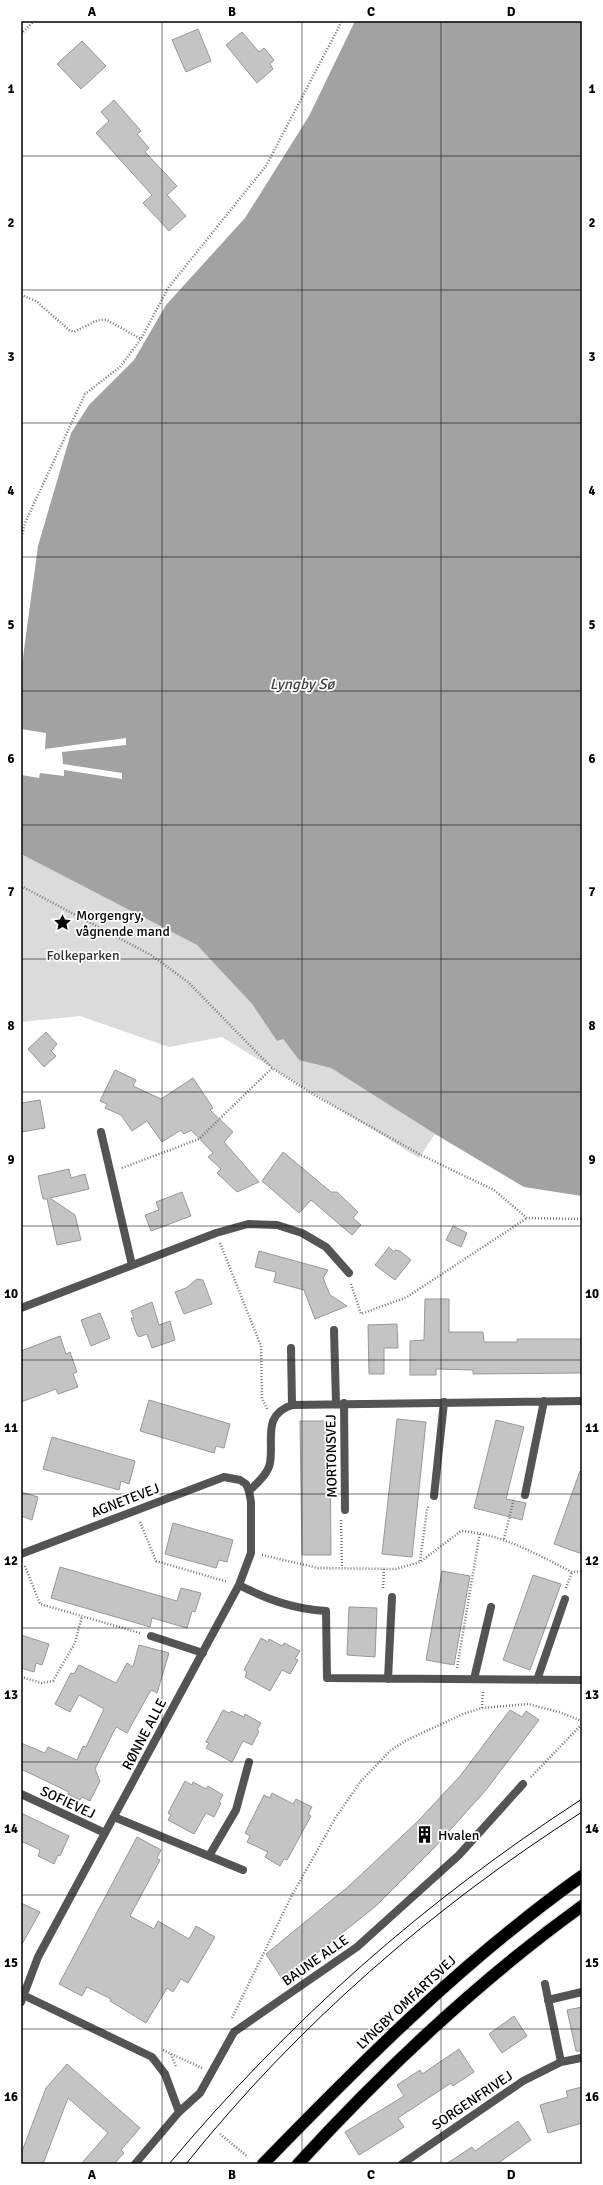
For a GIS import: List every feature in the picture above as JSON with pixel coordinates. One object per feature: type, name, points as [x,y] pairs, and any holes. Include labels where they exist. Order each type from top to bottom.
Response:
[{"type":"highway","name":"LYNGBY OMFARTSVEJ","points":[[263,2164],[345,2079],[455,1976],[582,1876]]},
{"type":"highway","points":[[298,2164],[360,2096],[467,1998],[582,1906]]},
{"type":"street","points":[[101,1132],[132,1265]]},
{"type":"street","points":[[21,1308],[216,1233],[248,1224],[277,1225],[302,1232],[326,1247],[349,1273]]},
{"type":"street","points":[[334,1330],[340,1403]]},
{"type":"street","points":[[249,1490],[264,1475],[270,1464],[272,1420],[283,1408],[292,1405],[291,1348]]},
{"type":"street","points":[[525,1494],[544,1401]]},
{"type":"street","name":"MORTONSVEJ","points":[[292,1405],[340,1403],[582,1401]]},
{"type":"street","points":[[434,1496],[444,1402]]},
{"type":"street","name":"MORTONSVEJ","points":[[340,1403],[345,1510]]},
{"type":"street","name":"AGNETEVEJ","points":[[21,1554],[224,1477],[240,1480],[249,1490]]},
{"type":"street","name":"RØNNE ALLE","points":[[22,1997],[38,1957],[239,1586],[252,1553],[249,1490]]},
{"type":"street","points":[[239,1586],[267,1599],[303,1609],[326,1611],[327,1678],[582,1680]]},
{"type":"street","points":[[388,1679],[392,1596]]},
{"type":"street","points":[[537,1680],[565,1599]]},
{"type":"street","points":[[478,1680],[491,1607]]},
{"type":"street","points":[[151,1636],[203,1652]]},
{"type":"street","points":[[209,1856],[236,1810],[249,1762]]},
{"type":"street","name":"BAUNE ALLE","points":[[135,2164],[179,2112],[200,2094],[234,2032],[357,1947],[460,1855],[523,1784]]},
{"type":"street","name":"SOFIEVEJ","points":[[21,1794],[105,1833]]},
{"type":"street","points":[[114,1817],[243,1870]]},
{"type":"street","points":[[545,1984],[561,2062]]},
{"type":"street","points":[[548,2000],[582,1992]]},
{"type":"street","points":[[22,1997],[152,2057],[165,2074],[179,2112]]},
{"type":"street","name":"SORGENFRIVEJ","points":[[402,2164],[523,2081],[561,2062],[581,2058]]},
{"type":"path","points":[[21,34],[34,21]]},
{"type":"path","points":[[21,540],[25,523],[85,394],[120,367],[141,339],[168,288],[266,166],[342,21]]},
{"type":"path","points":[[21,295],[36,301],[69,330],[74,332],[98,320],[107,320],[141,339]]},
{"type":"path","points":[[21,886],[151,955],[188,982],[272,1068],[316,1096],[421,1155],[494,1190],[526,1218]]},
{"type":"path","points":[[110,1173],[199,1139],[272,1068]]},
{"type":"path","points":[[349,1273],[361,1314],[407,1297],[526,1218],[582,1219]]},
{"type":"path","points":[[216,1233],[261,1346],[262,1398],[272,1420]]},
{"type":"path","points":[[504,1539],[514,1496],[525,1494]]},
{"type":"path","points":[[420,1562],[426,1510],[434,1496]]},
{"type":"path","points":[[342,1568],[341,1522],[345,1510]]},
{"type":"path","points":[[134,1511],[156,1561],[239,1586]]},
{"type":"path","points":[[252,1553],[318,1568],[396,1569],[420,1562],[461,1531],[480,1532],[504,1539],[572,1572],[582,1571]]},
{"type":"path","points":[[455,1679],[480,1532]]},
{"type":"path","points":[[21,1554],[40,1604],[151,1636]]},
{"type":"path","points":[[384,1569],[383,1593],[392,1596]]},
{"type":"path","points":[[21,1677],[42,1683],[53,1681],[75,1643],[82,1616]]},
{"type":"path","points":[[478,1680],[482,1708]]},
{"type":"path","points":[[228,2025],[291,1897],[336,1817],[361,1781],[391,1750],[407,1740],[463,1714],[482,1708],[528,1704],[558,1712],[582,1722],[523,1784]]},
{"type":"path","points":[[171,2054],[211,2073]]},
{"type":"path","points":[[220,2134],[248,2157]]},
{"type":"green space","name":"Folkeparken","points":[[21,854],[197,945],[252,1004],[277,1041],[283,1039],[299,1060],[331,1068],[435,1134],[419,1158],[222,1037],[169,1047],[80,1016],[21,1022]]},
{"type":"water","name":"Lyngby Sø","points":[[355,21],[582,21],[582,1196],[524,1187],[435,1134],[331,1068],[299,1060],[283,1039],[277,1041],[252,1004],[197,945],[21,854],[21,672],[38,546],[71,433],[89,405],[134,360],[166,305],[245,218],[309,116]]},
{"type":"pier","points":[[21,729],[46,733],[45,749],[126,738],[126,745],[62,752],[63,764],[122,773],[122,779],[64,770],[64,776],[40,773],[39,778],[21,775]]},
{"type":"building","points":[[198,29],[211,61],[186,72],[172,40]]},
{"type":"building","points":[[242,32],[259,52],[264,48],[274,60],[270,64],[273,69],[257,83],[226,45]]},
{"type":"building","points":[[82,41],[106,66],[81,89],[57,64]]},
{"type":"building","points":[[114,100],[141,131],[137,134],[149,148],[145,152],[177,186],[167,195],[186,216],[169,231],[143,203],[152,195],[96,133],[109,121],[101,112]]},
{"type":"building","points":[[46,1032],[57,1044],[51,1051],[56,1056],[44,1067],[28,1049]]},
{"type":"building","points":[[115,1070],[136,1080],[133,1086],[161,1099],[193,1078],[213,1108],[210,1110],[233,1132],[224,1142],[259,1182],[237,1192],[217,1173],[221,1169],[208,1157],[213,1153],[191,1130],[184,1134],[181,1130],[162,1142],[147,1121],[132,1131],[121,1115],[105,1108],[107,1104],[100,1101]]},
{"type":"building","points":[[40,1100],[45,1128],[21,1132],[21,1103]]},
{"type":"building","points":[[283,1152],[331,1192],[337,1192],[358,1212],[353,1218],[361,1225],[352,1235],[311,1200],[299,1213],[262,1181]]},
{"type":"building","points":[[69,1169],[71,1178],[85,1174],[89,1189],[50,1198],[75,1215],[81,1240],[57,1245],[47,1199],[43,1199],[38,1176]]},
{"type":"building","points":[[182,1192],[191,1216],[151,1231],[145,1215],[159,1210],[156,1202]]},
{"type":"building","points":[[453,1226],[467,1233],[461,1247],[446,1240]]},
{"type":"building","points":[[389,1247],[394,1252],[395,1250],[400,1251],[411,1260],[395,1280],[375,1265]]},
{"type":"building","points":[[259,1251],[328,1270],[323,1278],[330,1295],[347,1306],[315,1319],[304,1290],[274,1282],[276,1272],[255,1267]]},
{"type":"building","points":[[197,1279],[203,1280],[212,1304],[184,1314],[175,1292],[186,1288]]},
{"type":"building","points":[[425,1299],[449,1299],[449,1332],[483,1332],[484,1342],[517,1342],[517,1339],[582,1339],[582,1373],[473,1374],[473,1370],[436,1369],[436,1375],[410,1375],[410,1341],[424,1340]]},
{"type":"building","points":[[152,1302],[159,1325],[170,1321],[175,1340],[152,1348],[147,1334],[139,1337],[137,1335],[131,1318],[134,1318],[131,1311]]},
{"type":"building","points":[[100,1313],[110,1338],[91,1346],[81,1320]]},
{"type":"building","points":[[397,1324],[398,1348],[384,1348],[384,1374],[369,1374],[368,1325]]},
{"type":"building","points":[[60,1336],[66,1354],[70,1352],[77,1372],[73,1374],[78,1387],[58,1394],[56,1389],[21,1402],[21,1351]]},
{"type":"building","points":[[149,1400],[230,1424],[224,1448],[216,1446],[214,1453],[140,1431]]},
{"type":"building","points":[[397,1419],[426,1422],[412,1557],[382,1554]]},
{"type":"building","points":[[496,1420],[524,1427],[506,1499],[526,1503],[522,1520],[474,1508]]},
{"type":"building","points":[[300,1421],[330,1421],[331,1555],[302,1555]]},
{"type":"building","points":[[52,1437],[135,1461],[129,1484],[121,1481],[119,1490],[43,1469]]},
{"type":"building","points":[[580,1471],[582,1472],[582,1554],[554,1544]]},
{"type":"building","points":[[21,1492],[38,1497],[32,1520],[21,1516]]},
{"type":"building","points":[[173,1523],[233,1540],[227,1562],[219,1560],[216,1568],[165,1554]]},
{"type":"building","points":[[60,1567],[177,1601],[181,1588],[201,1593],[195,1612],[192,1611],[187,1628],[152,1618],[150,1627],[51,1598]]},
{"type":"building","points":[[442,1571],[470,1576],[454,1665],[426,1660]]},
{"type":"building","points":[[533,1575],[561,1584],[530,1670],[503,1660]]},
{"type":"building","points":[[349,1607],[377,1608],[375,1657],[347,1655]]},
{"type":"building","points":[[21,1635],[49,1644],[42,1665],[36,1663],[34,1672],[21,1668]]},
{"type":"building","points":[[261,1638],[268,1642],[269,1639],[282,1646],[284,1643],[300,1651],[295,1659],[298,1660],[290,1674],[282,1670],[270,1691],[245,1677],[247,1672],[244,1670]]},
{"type":"building","points":[[139,1645],[169,1653],[157,1693],[151,1690],[127,1733],[116,1727],[95,1769],[100,1781],[90,1801],[82,1797],[80,1800],[68,1794],[69,1792],[21,1769],[21,1743],[45,1753],[48,1747],[77,1760],[83,1746],[86,1747],[104,1709],[79,1695],[70,1712],[55,1704],[71,1673],[74,1674],[79,1665],[116,1683],[127,1663],[133,1667]]},
{"type":"building","points":[[223,1710],[229,1713],[231,1711],[244,1717],[245,1714],[261,1723],[252,1745],[243,1741],[232,1762],[206,1748],[209,1743],[206,1742]]},
{"type":"building","name":"Hvalen","points":[[510,1710],[522,1717],[526,1711],[539,1720],[486,1790],[434,1848],[376,1906],[283,1980],[266,1954],[349,1886],[418,1821],[460,1776]]},
{"type":"building","points":[[185,1781],[192,1785],[193,1782],[206,1789],[208,1786],[223,1795],[214,1817],[206,1813],[194,1834],[168,1820],[171,1815],[168,1813]]},
{"type":"building","points":[[272,1793],[293,1804],[296,1799],[312,1807],[308,1814],[311,1816],[287,1860],[284,1859],[280,1866],[265,1857],[268,1852],[247,1842],[250,1836],[245,1833],[264,1795],[270,1798]]},
{"type":"building","points":[[21,1813],[69,1836],[60,1856],[58,1855],[54,1864],[38,1856],[40,1850],[21,1841]]},
{"type":"building","points":[[137,1837],[161,1850],[157,1858],[160,1860],[130,1916],[154,1929],[158,1921],[189,1939],[196,1926],[215,1937],[188,1983],[181,1979],[173,1992],[167,1988],[146,2023],[110,2001],[111,1999],[87,1987],[82,1996],[59,1984]]},
{"type":"building","points":[[21,1903],[40,1912],[21,1946]]},
{"type":"building","points":[[582,2007],[582,2051],[576,2051],[567,2010]]},
{"type":"building","points":[[514,2016],[527,2036],[502,2053],[489,2034]]},
{"type":"building","points":[[459,2049],[474,2072],[453,2086],[451,2083],[398,2118],[404,2127],[359,2155],[345,2132],[404,2096],[397,2085],[420,2070],[422,2074]]},
{"type":"building","points":[[67,2064],[140,2128],[121,2150],[124,2153],[114,2164],[81,2164],[108,2133],[68,2098],[43,2164],[21,2164],[21,2154],[46,2088]]},
{"type":"building","points":[[582,2087],[582,2123],[548,2133],[540,2105],[568,2097],[566,2091]]},
{"type":"building","points":[[518,2121],[531,2140],[497,2164],[446,2164],[472,2147],[475,2151]]},
{"type":"tram line","points":[[169,2164],[215,2111],[263,2060],[311,2012],[362,1966],[468,1879],[524,1838],[582,1799]]},
{"type":"tram line","points":[[186,2164],[229,2113],[274,2064],[321,2017],[370,1972],[420,1928],[527,1849],[582,1812]]},
{"type":"place","name":"Morgengry, vågnende mand","points":[[63,923]]},
{"type":"place","name":"Hvalen","points":[[425,1835]]}]
